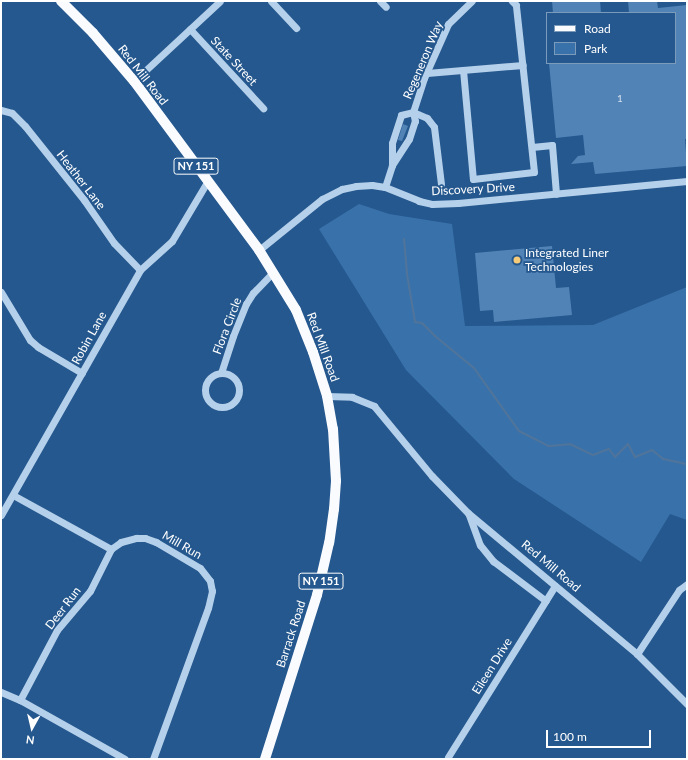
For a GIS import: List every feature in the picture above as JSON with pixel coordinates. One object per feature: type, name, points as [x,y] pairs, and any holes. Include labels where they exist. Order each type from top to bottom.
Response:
[{"type":"main road","name":"Red Mill Road","points":[[61,1],[93,33],[134,81],[207,182],[259,250],[301,322],[314,352],[327,396]]},
{"type":"main road","name":"Barrack Road","points":[[265,759],[317,595],[329,543],[334,509],[335,462],[333,428],[327,396]]},
{"type":"street","points":[[134,81],[220,1]]},
{"type":"street","points":[[271,1],[296,28]]},
{"type":"street","points":[[380,1],[386,7]]},
{"type":"street","name":"Regeneron Way","points":[[385,187],[392,165],[409,139],[415,121],[413,112],[427,73],[448,24],[472,1]]},
{"type":"street","points":[[463,70],[473,179],[534,172],[516,5],[512,1]]},
{"type":"street","name":"State Street","points":[[190,29],[263,108]]},
{"type":"street","points":[[427,73],[523,65]]},
{"type":"street","name":"Heather Lane","points":[[1,110],[12,113],[25,126],[84,200],[114,243],[140,270]]},
{"type":"street","points":[[413,112],[427,118],[434,127],[441,184]]},
{"type":"street","name":"Regeneron Way","points":[[392,165],[392,143],[401,115],[413,112]]},
{"type":"street","points":[[532,147],[552,145],[556,194]]},
{"type":"street","name":"Discovery Drive","points":[[259,250],[322,199],[342,189],[356,186],[372,185],[385,187],[419,201],[432,204],[687,181]]},
{"type":"street","name":"Robin Lane","points":[[1,514],[140,270],[172,241],[207,182]]},
{"type":"street","name":"Flora Circle","points":[[221,373],[233,336],[246,304],[253,293],[273,272]]},
{"type":"street","points":[[1,292],[30,340],[38,347],[82,373]]},
{"type":"street","name":"Flora Circle","points":[[221,373],[232,376],[236,380],[239,391],[235,401],[226,406],[220,406],[210,402],[205,392],[211,377],[221,373]]},
{"type":"street","name":"Red Mill Road","points":[[327,396],[352,397],[374,406],[432,476],[468,513],[637,654],[687,704]]},
{"type":"street","points":[[13,495],[111,549]]},
{"type":"street","points":[[468,513],[476,536],[493,562],[546,601]]},
{"type":"street","name":"Mill Run","points":[[111,549],[121,542],[136,538],[145,538],[156,542],[200,568],[210,581],[212,591],[208,608],[153,759]]},
{"type":"street","name":"Deer Run","points":[[20,700],[58,630],[90,590],[111,549]]},
{"type":"street","points":[[637,654],[679,590],[687,584]]},
{"type":"street","name":"Eileen Drive","points":[[448,757],[555,586]]},
{"type":"street","points":[[1,692],[20,700],[126,759]]},
{"type":"green space","points":[[359,204],[389,214],[452,224],[465,326],[593,325],[687,287],[687,520],[670,514],[641,562],[514,479],[406,370],[319,229]]},
{"type":"building","points":[[552,1],[600,1],[601,12],[553,12]]},
{"type":"building","points":[[628,1],[657,1],[658,8],[687,5],[687,139],[685,139],[687,166],[595,174],[593,162],[571,164],[578,156],[585,155],[583,135],[556,138],[549,64],[676,64],[676,12],[629,12]]},
{"type":"building","points":[[403,124],[408,126],[402,141],[398,140]]},
{"type":"building","points":[[552,246],[556,288],[569,287],[572,315],[494,322],[493,310],[480,311],[475,253]]},
{"type":"waterway","points":[[404,239],[407,274],[415,322],[422,323],[435,336],[474,368],[519,431],[549,446],[570,444],[593,455],[609,449],[615,457],[628,444],[635,457],[652,450],[663,459],[687,464]]},
{"type":"place","name":"Integrated Liner Technologies","points":[[517,260]]}]
